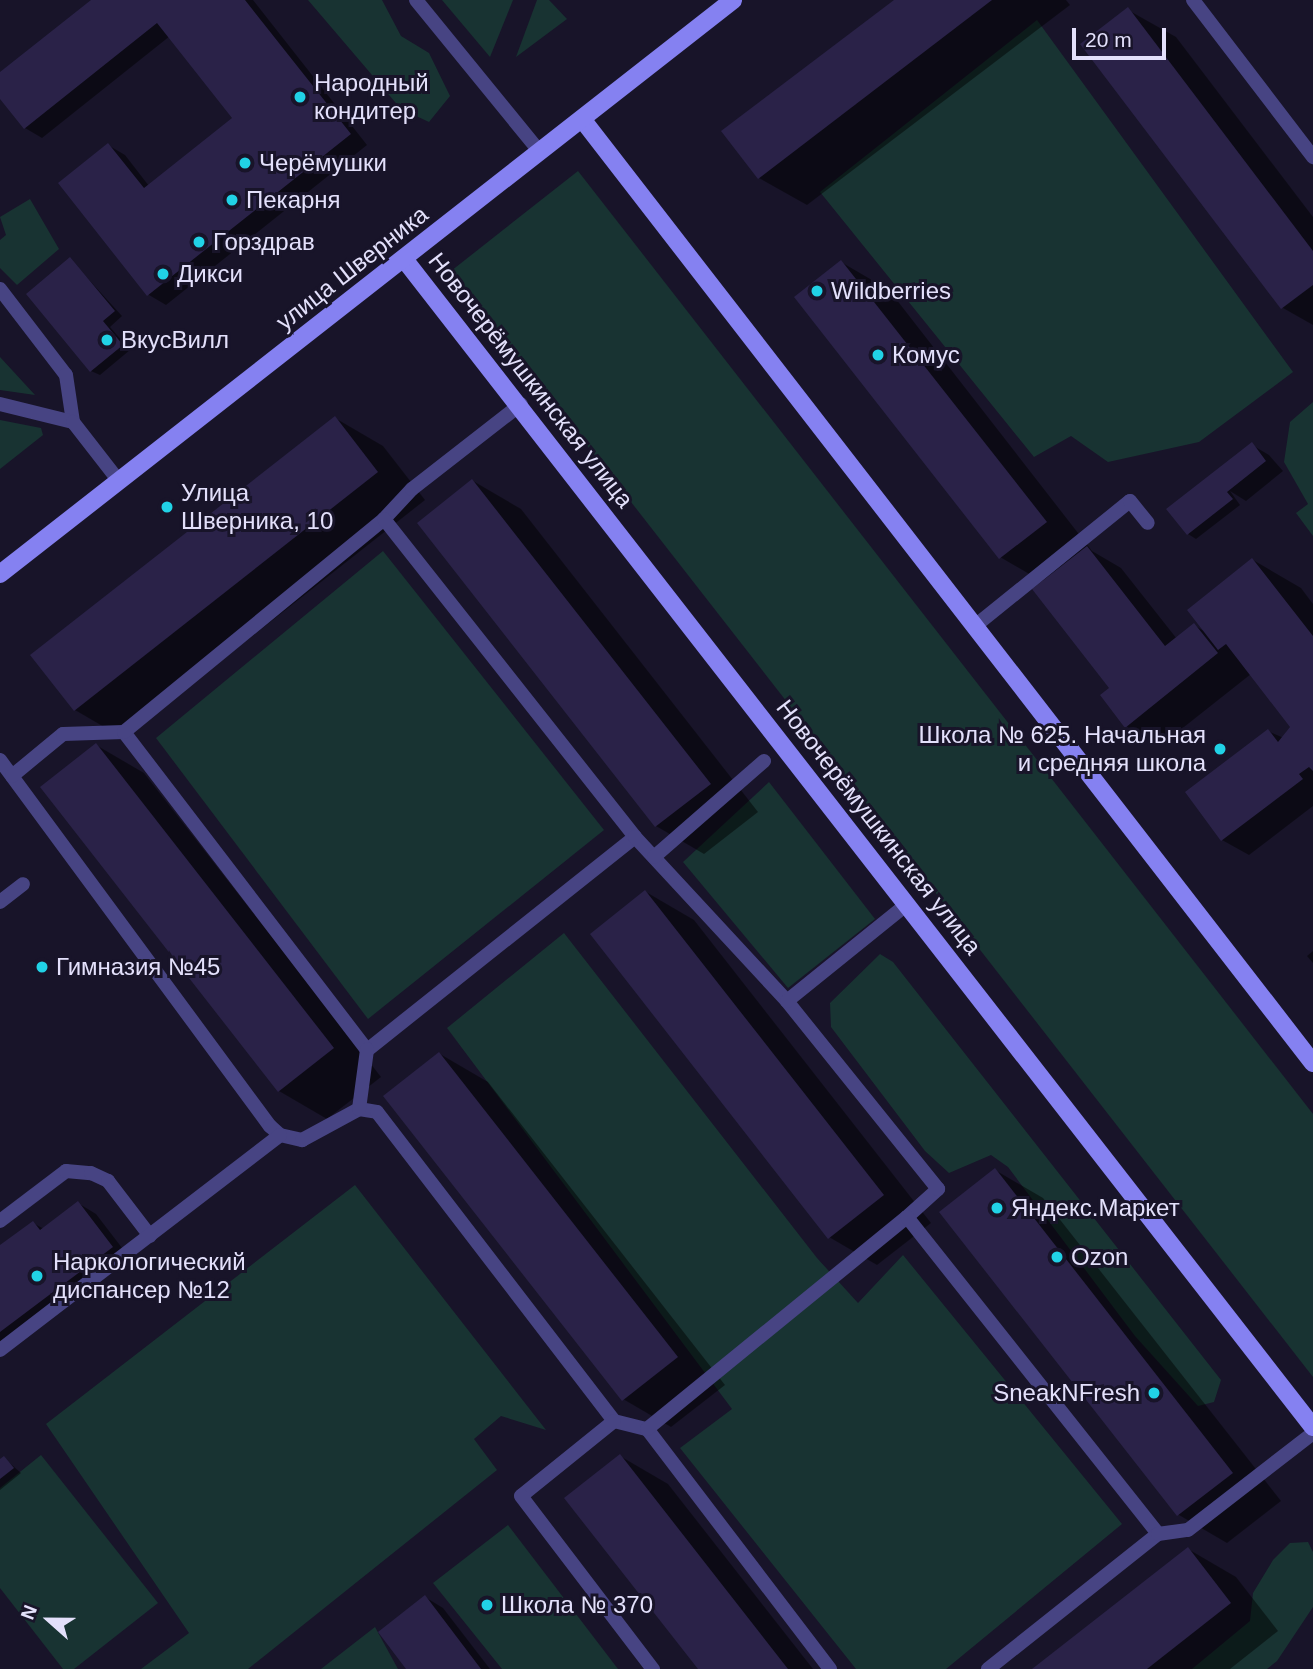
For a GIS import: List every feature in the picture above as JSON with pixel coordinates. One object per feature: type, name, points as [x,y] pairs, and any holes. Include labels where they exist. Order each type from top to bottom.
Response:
[{"type":"street","name":"улица Шверника","points":[[0,574],[733,0]]},
{"type":"street","points":[[582,119],[1313,1063]]},
{"type":"street","name":"Новочерёмушкинская улица","points":[[404,259],[521,404],[1313,1430]]},
{"type":"lane","points":[[416,0],[541,152]]},
{"type":"lane","points":[[1193,0],[1313,157]]},
{"type":"lane","points":[[0,289],[66,375],[74,422],[119,481]]},
{"type":"lane","points":[[0,404],[74,422]]},
{"type":"lane","points":[[12,776],[63,734],[124,732],[384,519],[412,489],[521,404]]},
{"type":"lane","points":[[975,626],[1130,501],[1148,523]]},
{"type":"lane","points":[[384,519],[635,837],[787,1001],[937,1189],[907,1217],[647,1429]]},
{"type":"lane","points":[[124,732],[367,1050]]},
{"type":"lane","points":[[0,760],[280,1135],[302,1140],[359,1109],[377,1112],[614,1421],[647,1429],[830,1669]]},
{"type":"lane","points":[[654,857],[764,761]]},
{"type":"lane","points":[[359,1109],[367,1050],[635,837]]},
{"type":"lane","points":[[0,902],[23,884]]},
{"type":"lane","points":[[787,1001],[907,904]]},
{"type":"lane","points":[[0,1350],[280,1135]]},
{"type":"lane","points":[[0,1221],[66,1171],[91,1173],[108,1181],[150,1236]]},
{"type":"lane","points":[[907,1217],[1158,1534]]},
{"type":"lane","points":[[614,1421],[522,1496],[653,1669]]},
{"type":"lane","points":[[988,1669],[1158,1534],[1188,1530],[1313,1430]]},
{"type":"green space","points":[[308,0],[382,0],[401,36],[429,53],[450,96],[429,122],[401,109]]},
{"type":"green space","points":[[442,0],[513,0],[490,57]]},
{"type":"green space","points":[[537,0],[549,0],[567,19],[516,57]]},
{"type":"green space","points":[[1037,20],[1293,372],[1199,442],[1108,462],[1071,436],[1034,457],[820,192]]},
{"type":"green space","points":[[578,171],[1313,1114],[1313,1377],[451,271]]},
{"type":"green space","points":[[30,199],[59,249],[17,285],[0,268],[0,240],[6,235],[0,217]]},
{"type":"green space","points":[[0,357],[35,395],[0,390]]},
{"type":"green space","points":[[1313,402],[1313,536],[1296,513],[1308,504],[1284,462],[1290,422]]},
{"type":"green space","points":[[0,420],[41,428],[43,435],[0,469]]},
{"type":"green space","points":[[383,551],[604,830],[368,1019],[156,738]]},
{"type":"green space","points":[[769,782],[875,919],[788,988],[683,862]]},
{"type":"green space","points":[[564,933],[817,1258],[858,1303],[903,1255],[1122,1524],[946,1669],[856,1669],[680,1448],[732,1409],[447,1028]]},
{"type":"green space","points":[[880,954],[893,962],[1221,1380],[1214,1402],[1198,1406],[1135,1336],[1008,1167],[991,1155],[949,1173],[925,1151],[831,1027],[830,1003]]},
{"type":"green space","points":[[355,1185],[546,1430],[501,1416],[474,1439],[497,1470],[248,1669],[141,1669],[189,1633],[46,1424]]},
{"type":"green space","points":[[41,1455],[158,1603],[74,1669],[63,1669],[0,1588],[0,1488]]},
{"type":"green space","name":"Школа № 370","points":[[508,1525],[618,1669],[502,1669],[433,1583]]},
{"type":"green space","points":[[1308,1542],[1313,1552],[1313,1607],[1277,1661],[1267,1669],[1192,1669],[1250,1621],[1253,1593],[1273,1560],[1290,1543]]},
{"type":"green space","points":[[375,1627],[398,1669],[321,1669]]},
{"type":"building","name":"Черёмушки","points":[[91,0],[245,0],[351,134],[147,296],[58,183],[108,143],[144,188],[232,118],[157,23],[24,129],[0,99],[0,72]]},
{"type":"building","points":[[894,0],[992,0],[758,179],[721,131]]},
{"type":"building","points":[[1128,7],[1313,251],[1313,285],[1281,309],[1080,44]]},
{"type":"building","points":[[70,257],[115,311],[103,321],[123,345],[90,372],[26,294]]},
{"type":"building","points":[[841,260],[1047,522],[999,559],[794,297]]},
{"type":"building","points":[[335,416],[378,472],[74,711],[30,655]]},
{"type":"building","points":[[1252,442],[1266,461],[1227,492],[1233,499],[1187,535],[1166,509]]},
{"type":"building","points":[[472,479],[711,784],[655,827],[417,523]]},
{"type":"building","points":[[1087,546],[1165,646],[1194,623],[1218,653],[1125,728],[1100,695],[1109,688],[1032,589]]},
{"type":"building","points":[[1252,558],[1313,636],[1313,771],[1309,767],[1299,774],[1303,779],[1221,841],[1185,792],[1268,729],[1278,742],[1290,727],[1226,644],[1218,650],[1187,610]]},
{"type":"building","points":[[96,743],[334,1048],[278,1092],[40,787]]},
{"type":"building","points":[[645,890],[884,1195],[828,1239],[590,934]]},
{"type":"building","points":[[439,1052],[678,1357],[622,1401],[383,1096]]},
{"type":"building","points":[[995,1168],[1233,1473],[1177,1516],[939,1212]]},
{"type":"building","name":"Наркологический диспансер №12","points":[[78,1201],[113,1247],[0,1332],[0,1245],[33,1221],[40,1230]]},
{"type":"building","points":[[620,1454],[788,1669],[698,1669],[564,1498]]},
{"type":"building","points":[[4,1456],[14,1468],[0,1479],[0,1459]]},
{"type":"building","points":[[1188,1547],[1231,1603],[1147,1669],[1032,1669]]},
{"type":"building","name":"Школа № 370","points":[[425,1595],[481,1669],[406,1669],[378,1632]]},
{"type":"place","name":"Народный кондитер","points":[[300,97]]},
{"type":"place","name":"Черёмушки","points":[[245,163]]},
{"type":"place","name":"Пекарня","points":[[232,200]]},
{"type":"place","name":"Горздрав","points":[[199,242]]},
{"type":"place","name":"Дикси","points":[[163,274]]},
{"type":"place","name":"Wildberries","points":[[817,291]]},
{"type":"place","name":"ВкусВилл","points":[[107,340]]},
{"type":"place","name":"Комус","points":[[878,355]]},
{"type":"place","name":"Улица Шверника, 10","points":[[167,507]]},
{"type":"place","name":"Школа № 625. Начальная и средняя школа","points":[[1220,749]]},
{"type":"place","name":"Гимназия №45","points":[[42,967]]},
{"type":"place","name":"Яндекс.Маркет","points":[[997,1208]]},
{"type":"place","name":"Ozon","points":[[1057,1257]]},
{"type":"place","name":"Наркологический диспансер №12","points":[[37,1276]]},
{"type":"place","name":"SneakNFresh","points":[[1154,1393]]},
{"type":"place","name":"Школа № 370","points":[[487,1605]]}]
